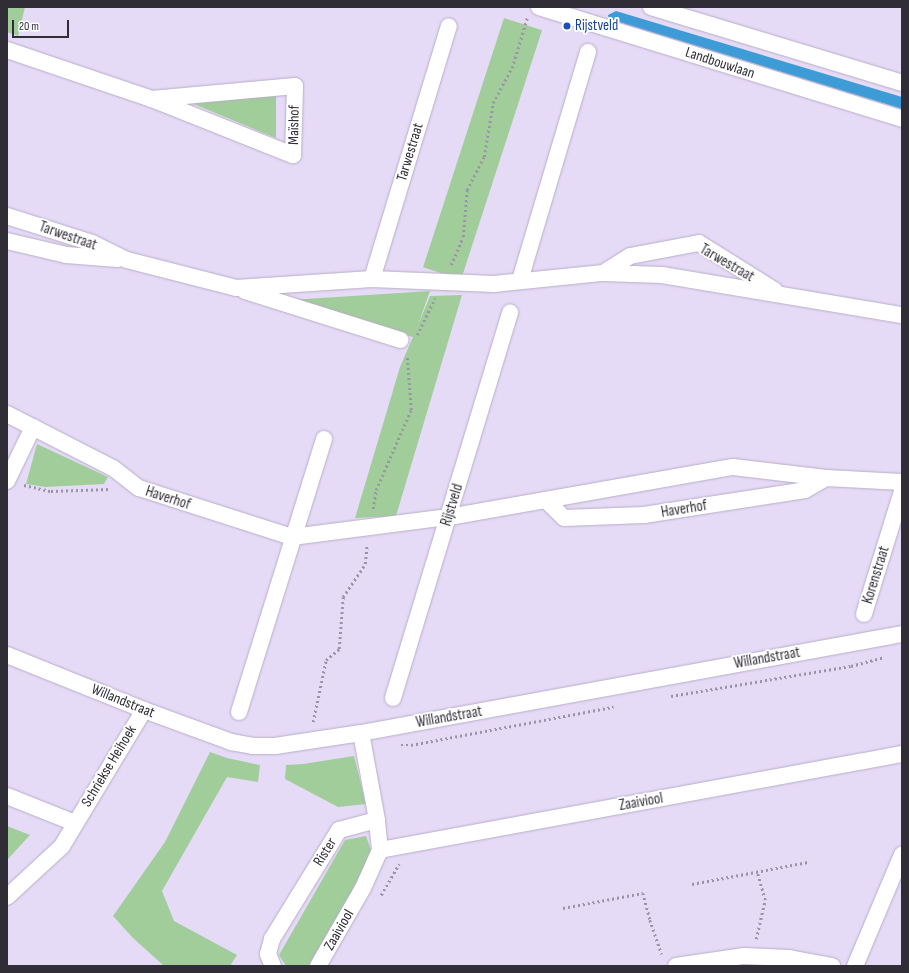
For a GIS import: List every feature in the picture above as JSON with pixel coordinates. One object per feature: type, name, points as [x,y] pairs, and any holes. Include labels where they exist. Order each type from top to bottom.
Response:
[{"type":"street","points":[[651,7],[902,83]]},
{"type":"street","name":"Landbouwlaan","points":[[534,10],[902,119]]},
{"type":"street","name":"Tarwestraat","points":[[372,279],[449,26]]},
{"type":"street","name":"Maïshof","points":[[7,50],[152,99],[294,155],[295,86],[152,99]]},
{"type":"street","points":[[520,280],[588,52]]},
{"type":"street","name":"Tarwestraat","points":[[7,216],[92,243],[127,260]]},
{"type":"street","name":"Tarwestraat","points":[[7,241],[66,255],[127,260],[236,288],[405,345]]},
{"type":"street","name":"Tarwestraat","points":[[603,273],[630,256],[699,243],[782,295]]},
{"type":"street","name":"Tarwestraat","points":[[236,288],[372,279],[494,284],[520,280],[603,273],[662,275],[902,315]]},
{"type":"street","name":"Rijstveld","points":[[392,698],[449,516],[510,312]]},
{"type":"street","name":"Haverhof","points":[[7,414],[113,468],[139,488],[292,537],[449,516],[733,467],[826,478],[902,482]]},
{"type":"street","points":[[8,481],[33,427]]},
{"type":"street","points":[[239,712],[292,537],[324,439]]},
{"type":"street","name":"Haverhof","points":[[546,500],[564,518],[644,515],[805,490],[826,478]]},
{"type":"street","name":"Korenstraat","points":[[864,614],[902,491]]},
{"type":"street","name":"Willandstraat","points":[[7,655],[144,710],[231,742],[253,746],[275,746],[361,733],[902,634]]},
{"type":"street","name":"Schriekse Heihoek","points":[[7,897],[62,846],[144,710]]},
{"type":"street","points":[[361,733],[377,820]]},
{"type":"street","name":"Zaaiviool","points":[[380,850],[902,754]]},
{"type":"street","name":"Schriekse Heihoek","points":[[7,796],[75,823]]},
{"type":"street","name":"Zaaiviool","points":[[318,966],[363,888],[380,850],[377,820]]},
{"type":"street","name":"Rister","points":[[273,966],[268,954],[272,939],[339,830],[377,820]]},
{"type":"street","points":[[855,966],[896,888],[902,855]]},
{"type":"street","points":[[670,963],[744,956],[789,958],[832,966]]},
{"type":"path","points":[[448,271],[463,237],[467,190],[484,157],[493,103],[512,68],[524,23],[534,10]]},
{"type":"path","points":[[416,337],[437,294]]},
{"type":"path","points":[[372,511],[376,490],[411,410],[405,345]]},
{"type":"path","points":[[8,481],[51,491],[139,488]]},
{"type":"path","points":[[313,726],[326,660],[338,649],[343,597],[365,564],[368,541]]},
{"type":"path","points":[[670,696],[851,666],[890,656]]},
{"type":"path","points":[[397,744],[411,746],[617,706]]},
{"type":"path","points":[[692,884],[808,862]]},
{"type":"path","points":[[752,957],[765,900],[757,872]]},
{"type":"path","points":[[563,908],[643,893],[650,920],[670,963]]},
{"type":"green space","points":[[7,7],[25,7],[18,36],[7,32]]},
{"type":"green space","points":[[504,18],[542,30],[461,280],[423,267]]},
{"type":"green space","points":[[276,96],[276,138],[189,102]]},
{"type":"green space","points":[[430,291],[418,325],[430,296],[462,295],[396,516],[355,518],[400,367],[413,337],[290,300]]},
{"type":"green space","points":[[37,444],[108,477],[104,484],[46,487],[26,484]]},
{"type":"green space","points":[[210,752],[227,758],[260,765],[258,782],[227,777],[162,891],[174,921],[237,955],[230,966],[164,966],[133,938],[113,916],[165,842]]},
{"type":"green space","points":[[354,756],[366,804],[338,807],[285,779],[286,765],[303,764]]},
{"type":"green space","points":[[7,826],[30,835],[7,860]]},
{"type":"green space","points":[[366,836],[373,856],[309,966],[286,966],[279,955],[345,840]]},
{"type":"water","points":[[616,11],[902,97],[902,109],[609,19],[608,15]]},
{"type":"place","name":"Rijstveld","points":[[567,26]]}]
